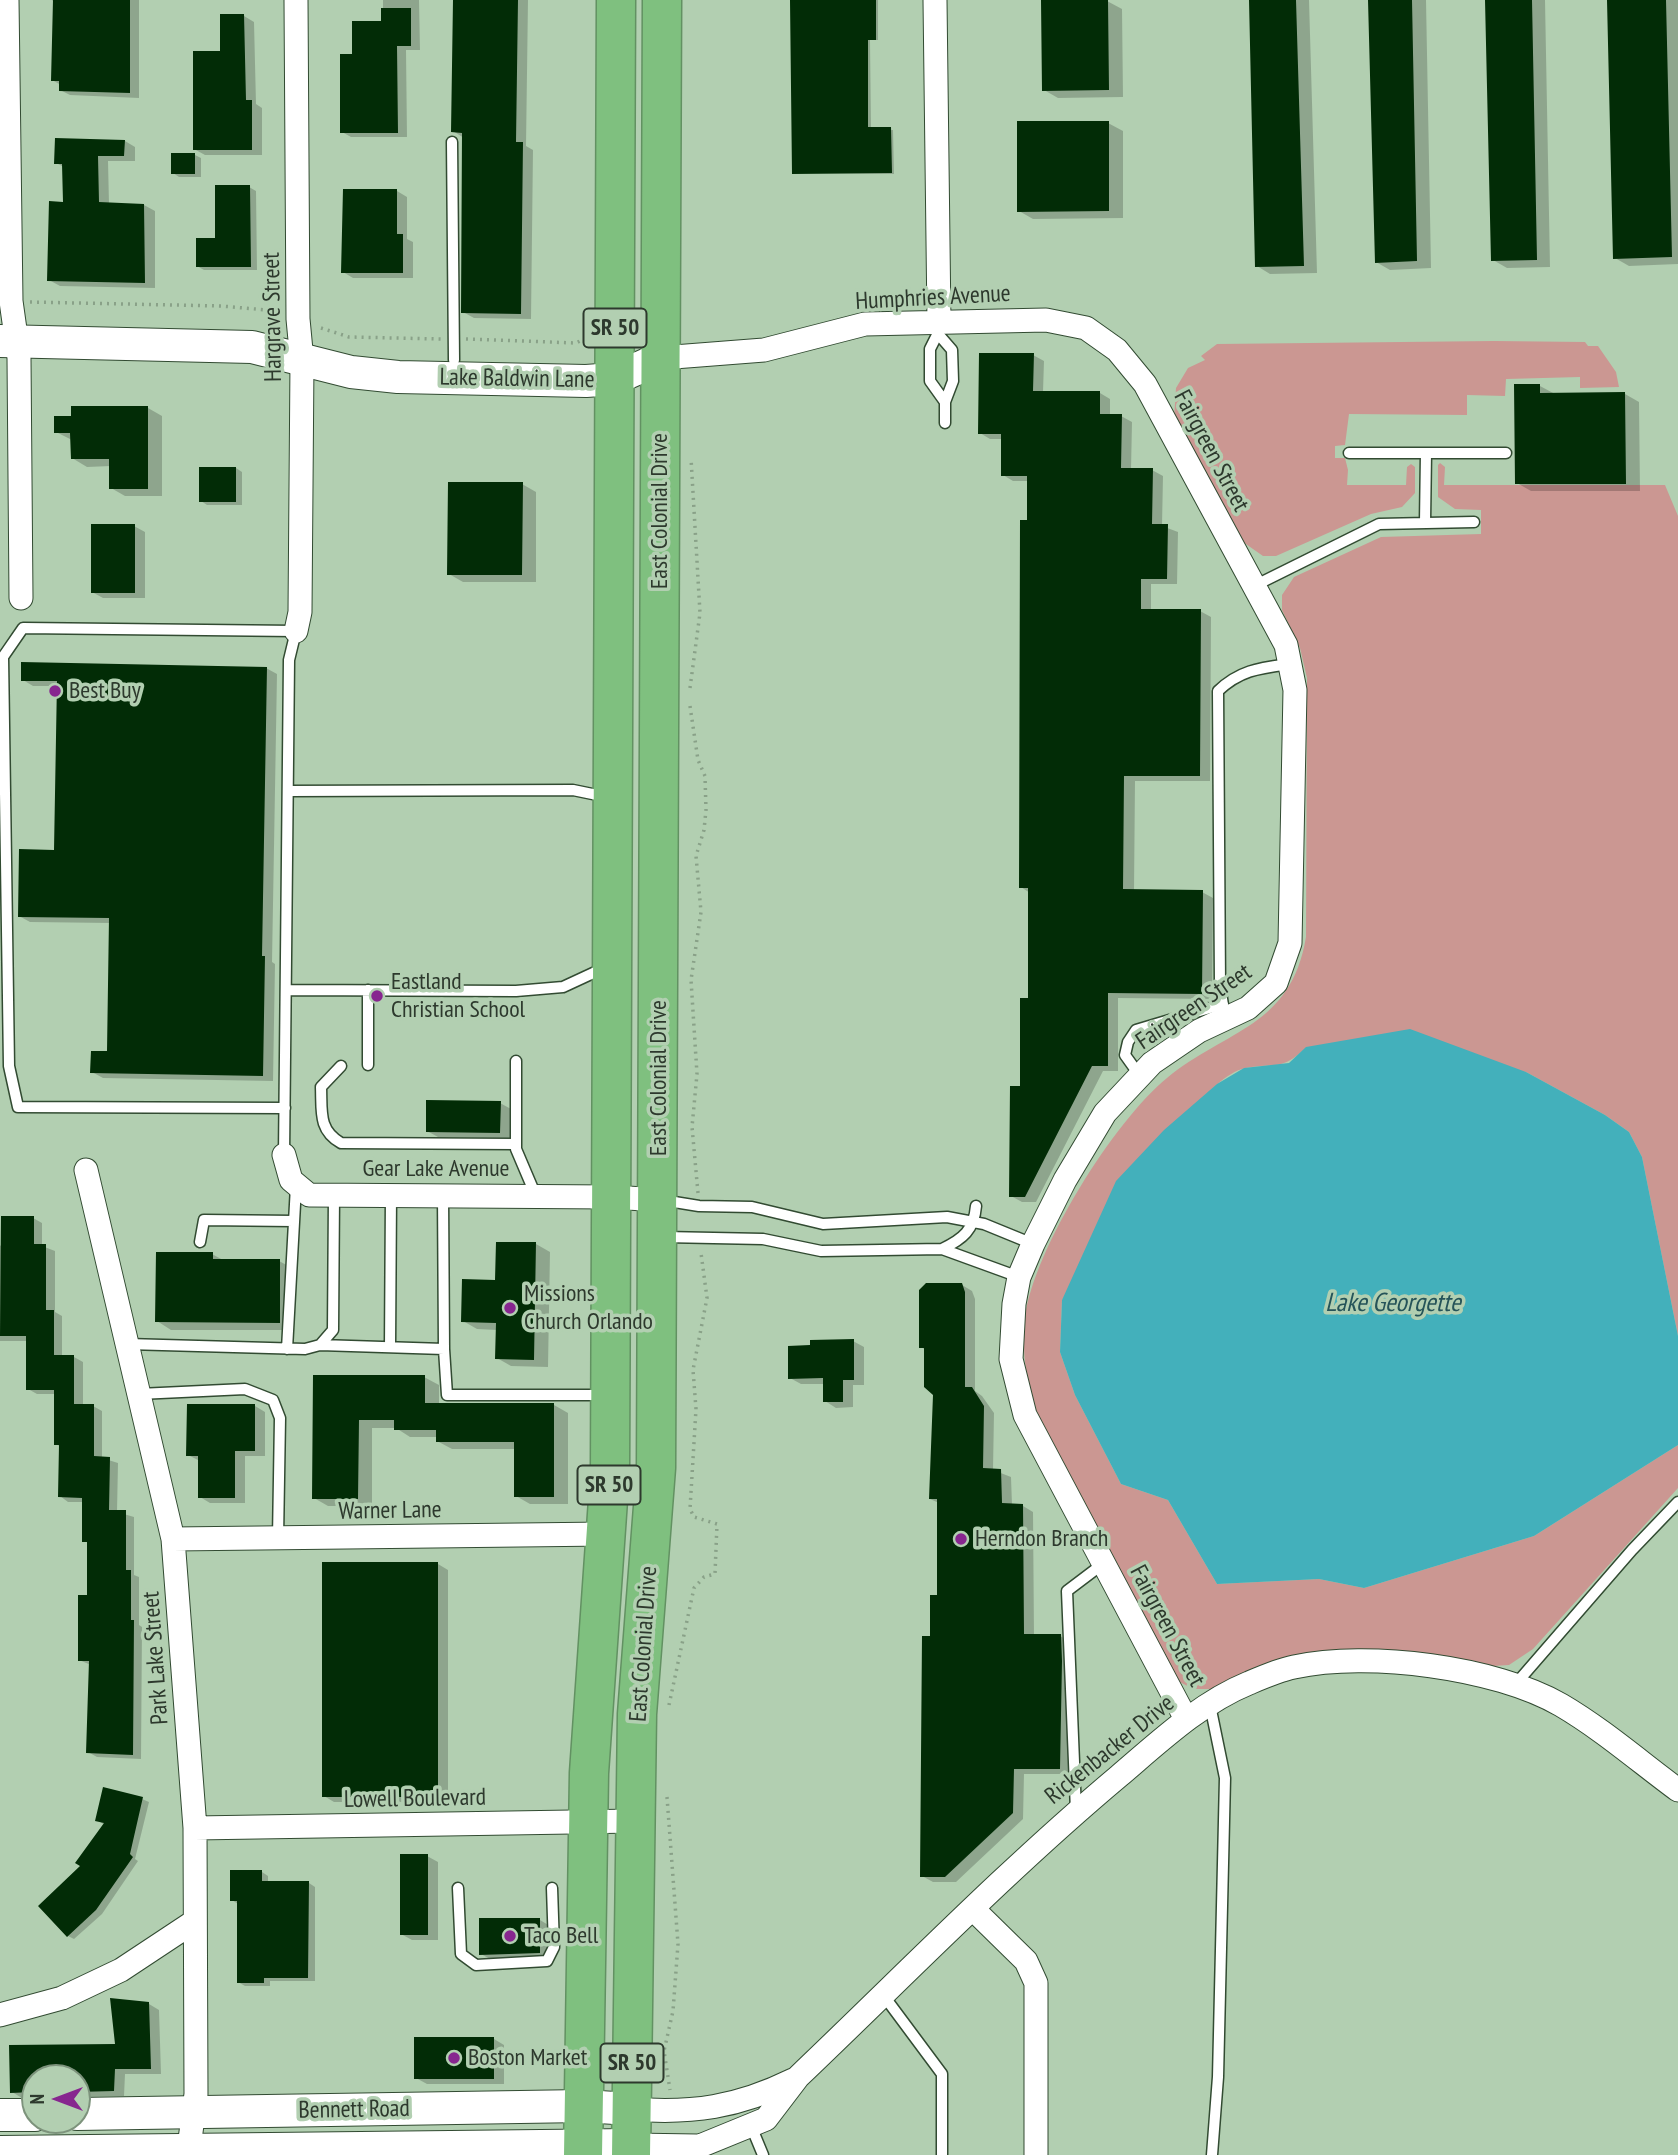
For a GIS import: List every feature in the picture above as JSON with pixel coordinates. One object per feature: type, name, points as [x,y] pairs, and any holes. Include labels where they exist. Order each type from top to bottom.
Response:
[{"type":"highway","name":"East Colonial Drive","points":[[583,2150],[588,1823],[610,1471],[616,0]]},
{"type":"highway","name":"East Colonial Drive","points":[[631,2137],[637,1714],[656,1468],[662,0]]},
{"type":"highway","points":[[613,799],[629,812],[640,829],[659,880]]},
{"type":"highway","points":[[610,1471],[626,1520],[637,1535],[652,1547]]},
{"type":"highway","points":[[607,1534],[627,1559],[644,1627]]},
{"type":"street","points":[[7,0],[8,331],[20,598]]},
{"type":"street","name":"Hargrave Street","points":[[296,0],[301,351],[300,612],[296,631]]},
{"type":"street","points":[[935,0],[939,329]]},
{"type":"street","name":"Humphries Avenue","points":[[661,358],[764,349],[865,324],[939,329],[1046,320],[1086,328],[1117,350],[1145,384]]},
{"type":"street","name":"Lake Baldwin Lane","points":[[8,331],[209,323],[249,326],[351,372],[398,377],[586,381],[614,370],[661,358]]},
{"type":"street","name":"Lake Baldwin Lane","points":[[301,351],[614,370]]},
{"type":"street","name":"Fairgreen Street","points":[[1145,384],[1286,645],[1295,690],[1290,943],[1276,984],[1248,1008],[1224,1012],[1152,1063],[1105,1113],[1065,1180],[1018,1276],[1011,1359],[1026,1415],[1186,1719]]},
{"type":"street","points":[[284,1155],[296,1186]]},
{"type":"street","name":"Park Lake Street","points":[[86,1170],[173,1539],[195,1828],[194,2113],[189,2153]]},
{"type":"street","name":"Gear Lake Avenue","points":[[296,1186],[309,1195],[612,1197],[659,1218]]},
{"type":"street","points":[[612,1197],[659,1218]]},
{"type":"street","name":"Warner Lane","points":[[173,1539],[607,1534]]},
{"type":"street","name":"Rickenbacker Drive","points":[[631,2137],[688,2151],[766,2119],[799,2077],[1076,1812],[1186,1719],[1246,1684],[1293,1667],[1337,1662],[1439,1667],[1514,1686],[1560,1704],[1678,1790]]},
{"type":"street","name":"Lowell Boulevard","points":[[195,1828],[635,1822]]},
{"type":"street","points":[[974,1910],[1026,1961],[1036,1983],[1036,2155]]},
{"type":"street","points":[[0,2014],[62,1998],[121,1970],[195,1920]]},
{"type":"street","name":"Rickenbacker Drive","points":[[631,2137],[687,2112],[759,2097],[799,2077]]},
{"type":"street","name":"Bennett Road","points":[[91,2114],[583,2106],[631,2137]]},
{"type":"street","points":[[0,2115],[21,2115]]},
{"type":"street","name":"Bennett Road","points":[[0,2152],[583,2150],[631,2137]]},
{"type":"lane","points":[[452,142],[454,360]]},
{"type":"lane","points":[[939,329],[930,349],[930,381],[945,402]]},
{"type":"lane","points":[[939,329],[952,350],[953,381],[945,402],[945,422]]},
{"type":"lane","points":[[1349,453],[1506,453]]},
{"type":"lane","points":[[1425,522],[1426,453]]},
{"type":"lane","points":[[1254,586],[1379,524],[1474,522]]},
{"type":"lane","points":[[284,1155],[285,1108],[289,660],[296,631],[23,628],[3,657],[9,1066],[18,1107],[285,1108]]},
{"type":"lane","points":[[1140,1076],[1125,1055],[1128,1042],[1136,1030],[1224,1012],[1218,691],[1232,677],[1249,669],[1289,664]]},
{"type":"lane","points":[[288,791],[573,790],[613,799]]},
{"type":"lane","points":[[286,990],[516,991],[563,987],[613,964]]},
{"type":"lane","points":[[368,990],[369,1065]]},
{"type":"lane","points":[[516,1061],[516,1144],[536,1196]]},
{"type":"lane","points":[[341,1066],[321,1087],[322,1122],[330,1137],[341,1143],[516,1144]]},
{"type":"lane","points":[[286,1349],[296,1186]]},
{"type":"lane","points":[[320,1345],[333,1330],[334,1195]]},
{"type":"lane","points":[[390,1347],[391,1195]]},
{"type":"lane","points":[[443,1195],[447,1395],[611,1395]]},
{"type":"lane","points":[[659,1218],[699,1206],[752,1207],[823,1224],[947,1217],[974,1223],[1033,1244]]},
{"type":"lane","points":[[942,1249],[962,1240],[974,1223],[976,1206]]},
{"type":"lane","points":[[659,1218],[821,1251],[942,1249],[1018,1276]]},
{"type":"lane","points":[[200,1242],[204,1220],[294,1221]]},
{"type":"lane","points":[[127,1344],[286,1349],[320,1345],[444,1349]]},
{"type":"lane","points":[[139,1394],[245,1390],[273,1400],[280,1418],[278,1538]]},
{"type":"lane","points":[[1514,1686],[1632,1550],[1678,1502]]},
{"type":"lane","points":[[1076,1812],[1067,1591],[1104,1563]]},
{"type":"lane","points":[[1210,1705],[1226,1778],[1218,2077],[1212,2155]]},
{"type":"lane","points":[[458,1888],[461,1954],[476,1965],[547,1961],[554,1947],[552,1888]]},
{"type":"lane","points":[[884,1996],[942,2074],[942,2155]]},
{"type":"lane","points":[[751,2126],[762,2155]]},
{"type":"shaded area","points":[[1585,342],[1588,346],[1598,346],[1616,372],[1619,387],[1580,388],[1580,377],[1506,379],[1505,396],[1467,395],[1467,415],[1349,414],[1345,445],[1335,446],[1335,458],[1345,458],[1348,470],[1347,485],[1406,485],[1407,467],[1411,464],[1415,467],[1415,493],[1402,507],[1371,514],[1276,556],[1263,556],[1243,542],[1174,418],[1176,388],[1188,368],[1205,360],[1201,356],[1217,344]]},
{"type":"shaded area","points":[[1440,463],[1445,467],[1444,485],[1665,485],[1678,516],[1678,1336],[1642,1157],[1629,1132],[1605,1115],[1526,1072],[1307,1047],[1278,1065],[1238,1070],[1217,1085],[1192,1109],[1062,1300],[1060,1352],[1075,1395],[1121,1484],[1168,1500],[1217,1584],[1319,1579],[1364,1588],[1534,1536],[1678,1445],[1678,1488],[1533,1649],[1509,1665],[1493,1666],[1407,1652],[1211,1689],[1193,1689],[1176,1680],[1039,1421],[1026,1370],[1025,1317],[1032,1289],[1060,1223],[1101,1155],[1124,1124],[1167,1078],[1253,1023],[1271,1008],[1286,990],[1298,967],[1306,937],[1307,678],[1300,648],[1282,610],[1282,595],[1294,577],[1381,537],[1481,534],[1481,510],[1455,509],[1438,497]]},
{"type":"water","name":"Lake Georgette","points":[[1410,1029],[1526,1072],[1605,1115],[1629,1132],[1642,1157],[1678,1336],[1678,1445],[1534,1536],[1364,1588],[1319,1579],[1217,1584],[1168,1500],[1121,1484],[1075,1395],[1060,1352],[1062,1300],[1116,1181],[1164,1130],[1217,1084],[1244,1068],[1289,1063],[1306,1047]]},
{"type":"building","points":[[53,0],[130,0],[130,93],[59,91],[59,81],[51,81]]},
{"type":"building","points":[[453,0],[518,0],[516,142],[523,142],[521,314],[461,313],[462,133],[451,132]]},
{"type":"building","points":[[790,0],[876,0],[876,40],[868,40],[868,127],[891,127],[892,173],[792,174]]},
{"type":"building","points":[[1041,0],[1108,0],[1109,90],[1042,91]]},
{"type":"building","points":[[1249,0],[1296,0],[1304,266],[1255,267]]},
{"type":"building","points":[[1368,0],[1412,0],[1417,261],[1375,263]]},
{"type":"building","points":[[1485,0],[1532,0],[1537,260],[1491,261]]},
{"type":"building","points":[[1607,0],[1666,0],[1672,257],[1613,259]]},
{"type":"building","points":[[381,8],[411,8],[411,46],[397,46],[398,133],[340,133],[340,54],[352,54],[352,21],[381,21]]},
{"type":"building","points":[[220,14],[244,14],[246,100],[252,100],[252,150],[193,150],[193,51],[220,51]]},
{"type":"building","points":[[1017,121],[1109,121],[1109,211],[1017,212]]},
{"type":"building","points":[[55,138],[125,140],[124,156],[98,156],[99,202],[144,204],[145,283],[47,281],[49,201],[63,202],[62,164],[54,164]]},
{"type":"building","points":[[171,153],[195,153],[195,174],[171,174]]},
{"type":"building","points":[[215,185],[250,185],[251,267],[196,267],[196,238],[215,238]]},
{"type":"building","points":[[343,189],[397,189],[397,234],[403,234],[403,273],[341,273]]},
{"type":"building","points":[[979,353],[1034,353],[1033,391],[1100,391],[1100,414],[1122,414],[1121,468],[1153,468],[1152,524],[1168,524],[1167,579],[1141,579],[1141,609],[1201,609],[1200,776],[1124,776],[1123,889],[1203,890],[1202,994],[1108,993],[1108,1066],[1092,1066],[1025,1197],[1009,1197],[1010,1086],[1020,1086],[1020,998],[1028,998],[1028,888],[1019,888],[1020,520],[1027,520],[1027,476],[1001,476],[1001,434],[978,434]]},
{"type":"building","points":[[1514,384],[1540,384],[1540,393],[1625,392],[1626,484],[1515,484]]},
{"type":"building","points":[[71,406],[148,406],[148,489],[109,489],[109,459],[71,459],[70,433],[54,433],[54,416],[71,416]]},
{"type":"building","points":[[199,467],[236,467],[236,502],[199,502]]},
{"type":"building","points":[[448,482],[523,482],[522,575],[447,575]]},
{"type":"building","points":[[91,524],[135,524],[135,593],[91,593]]},
{"type":"building","points":[[21,662],[267,667],[262,956],[265,956],[263,1076],[90,1073],[91,1051],[107,1051],[109,918],[18,917],[19,849],[54,850],[57,681],[21,681]]},
{"type":"building","points":[[426,1100],[501,1101],[500,1133],[426,1132]]},
{"type":"building","points":[[1,1216],[34,1216],[34,1244],[46,1244],[46,1310],[54,1310],[54,1355],[74,1355],[74,1404],[94,1404],[94,1456],[110,1457],[109,1510],[126,1510],[126,1570],[131,1570],[131,1620],[134,1620],[133,1755],[86,1753],[89,1661],[78,1661],[78,1595],[87,1595],[87,1542],[82,1542],[82,1498],[58,1497],[59,1445],[54,1445],[54,1390],[26,1390],[26,1336],[0,1336]]},
{"type":"building","points":[[496,1242],[536,1242],[534,1360],[495,1359],[496,1323],[461,1322],[462,1279],[495,1280]]},
{"type":"building","points":[[156,1252],[213,1252],[213,1259],[280,1259],[280,1323],[155,1322]]},
{"type":"building","points":[[926,1283],[962,1283],[965,1292],[965,1387],[972,1387],[984,1406],[983,1468],[1001,1469],[1002,1503],[1023,1504],[1024,1634],[1061,1634],[1062,1661],[1060,1769],[1014,1769],[1013,1813],[945,1877],[920,1877],[922,1636],[930,1636],[930,1595],[937,1595],[937,1499],[929,1499],[933,1395],[924,1387],[924,1348],[919,1348],[919,1290]]},
{"type":"building","points":[[854,1339],[854,1380],[843,1380],[843,1402],[823,1402],[823,1378],[788,1379],[788,1346],[810,1345],[810,1340]]},
{"type":"building","points":[[313,1375],[425,1375],[425,1403],[554,1403],[554,1497],[514,1497],[514,1442],[436,1442],[436,1430],[394,1430],[394,1420],[359,1420],[358,1499],[312,1499]]},
{"type":"building","points":[[187,1404],[255,1404],[255,1451],[235,1451],[235,1498],[198,1498],[198,1456],[186,1456]]},
{"type":"building","points":[[322,1562],[438,1562],[438,1797],[322,1797]]},
{"type":"building","points":[[103,1787],[143,1797],[130,1854],[133,1857],[96,1910],[67,1937],[38,1906],[80,1866],[75,1863],[104,1823],[95,1821]]},
{"type":"building","points":[[400,1854],[428,1854],[428,1935],[400,1935]]},
{"type":"building","points":[[230,1870],[262,1870],[262,1881],[309,1881],[308,1978],[264,1978],[264,1983],[237,1983],[237,1901],[230,1901]]},
{"type":"building","name":"Taco Bell","points":[[479,1918],[540,1918],[540,1953],[479,1955]]},
{"type":"building","points":[[110,1998],[149,2002],[151,2069],[115,2069],[114,2091],[91,2092],[91,2064],[21,2064],[21,2093],[10,2093],[9,2045],[115,2044]]},
{"type":"building","name":"Boston Market","points":[[414,2037],[494,2037],[494,2079],[414,2079]]},
{"type":"place","name":"Best Buy","points":[[55,691]]},
{"type":"place","name":"Eastland Christian School","points":[[377,996]]},
{"type":"place","name":"Missions Church Orlando","points":[[510,1308]]},
{"type":"place","name":"Herndon Branch","points":[[961,1539]]},
{"type":"place","name":"Taco Bell","points":[[510,1936]]},
{"type":"place","name":"Boston Market","points":[[454,2058]]}]
